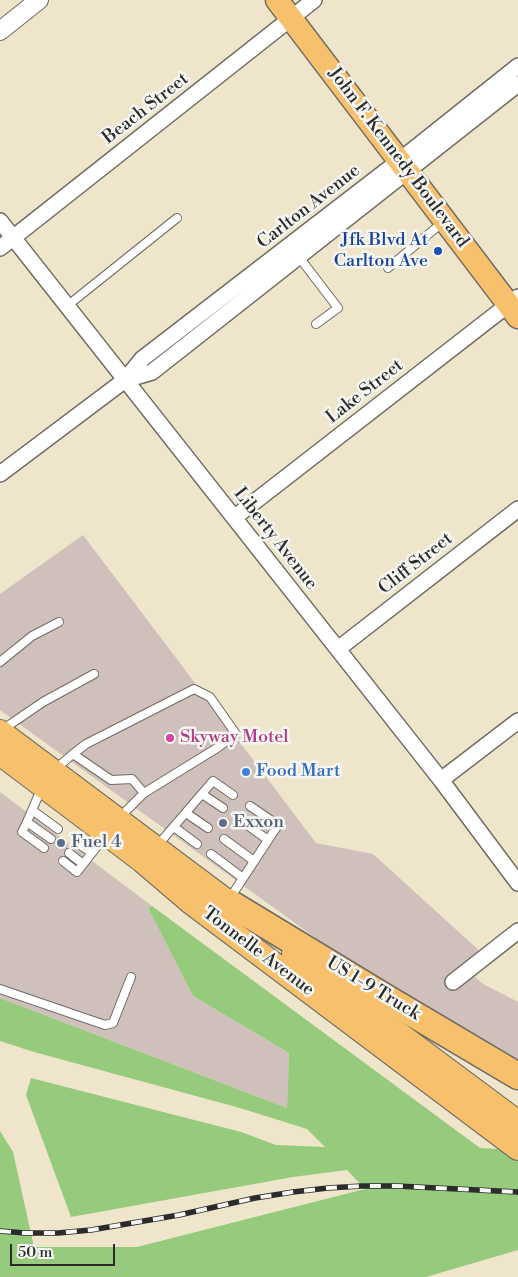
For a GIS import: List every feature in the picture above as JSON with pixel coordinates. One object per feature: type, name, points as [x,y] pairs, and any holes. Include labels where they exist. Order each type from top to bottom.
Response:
[{"type":"highway","name":"Tonnelle Avenue","points":[[0,731],[48,778],[112,826],[155,848],[374,1015],[516,1138]]},
{"type":"highway","name":"Tonnelle Avenue","points":[[0,753],[48,778]]},
{"type":"highway","name":"Tonnelle Avenue","points":[[112,826],[143,861],[191,902],[516,1138]]},
{"type":"highway","name":"US 1-9 Truck","points":[[228,902],[518,1076]]},
{"type":"main road","name":"John F. Kennedy Boulevard","points":[[277,0],[403,167],[515,306]]},
{"type":"street","points":[[0,31],[39,0]]},
{"type":"street","name":"Beach Street","points":[[0,248],[314,0]]},
{"type":"street","name":"Carlton Avenue","points":[[0,474],[125,380],[152,372],[235,297],[403,167],[517,75]]},
{"type":"street","name":"Liberty Avenue","points":[[0,221],[441,780],[518,883]]},
{"type":"street","name":"Carlton Avenue","points":[[235,297],[298,257],[325,227]]},
{"type":"street","name":"Lake Street","points":[[235,517],[515,306]]},
{"type":"street","name":"Cliff Street","points":[[338,649],[518,509]]},
{"type":"street","points":[[441,780],[518,721]]},
{"type":"street","points":[[453,982],[518,931]]},
{"type":"lane","points":[[67,306],[177,218]]},
{"type":"lane","points":[[388,268],[445,221]]},
{"type":"lane","points":[[298,257],[338,308],[316,324]]},
{"type":"lane","points":[[0,662],[32,636],[59,622]]},
{"type":"lane","points":[[0,731],[43,702],[94,674]]},
{"type":"lane","points":[[44,848],[22,832],[48,778],[73,754],[86,744],[194,689],[210,697],[236,734],[217,748],[144,793],[112,826],[77,872],[62,861]]},
{"type":"lane","points":[[73,754],[111,780],[132,779],[144,793]]},
{"type":"lane","points":[[155,848],[213,781],[234,795]]},
{"type":"lane","points":[[202,794],[223,808]]},
{"type":"lane","points":[[228,902],[278,825],[250,806]]},
{"type":"lane","points":[[32,810],[58,829]]},
{"type":"lane","points":[[186,812],[208,828]]},
{"type":"lane","points":[[239,820],[268,840]]},
{"type":"lane","points":[[27,822],[51,840]]},
{"type":"lane","points":[[174,827],[197,844]]},
{"type":"lane","points":[[224,839],[254,861]]},
{"type":"lane","points":[[77,843],[92,853]]},
{"type":"lane","points":[[69,853],[84,864]]},
{"type":"lane","points":[[211,854],[243,878]]},
{"type":"lane","points":[[0,989],[105,1025],[113,1022],[132,977]]},
{"type":"shaded area","points":[[83,535],[316,843],[373,854],[483,954],[466,969],[483,984],[518,1002],[518,1084],[0,710],[0,594]]},
{"type":"shaded area","points":[[0,792],[152,906],[148,908],[193,996],[289,1053],[287,1108],[0,998]]},
{"type":"green space","points":[[152,906],[480,1148],[518,1150],[518,1250],[426,1277],[0,1277],[0,1131],[13,1152],[34,1247],[137,1247],[365,1189],[347,1170],[293,1177],[71,1217],[26,1095],[31,1078],[241,1132],[276,1145],[325,1147],[307,1129],[240,1108],[0,1041],[0,998],[287,1108],[289,1053],[193,996],[148,908]]},
{"type":"railway","points":[[0,1231],[58,1233],[91,1230],[179,1215],[255,1198],[328,1188],[397,1186],[518,1192]]},
{"type":"place","name":"Jfk Blvd At Carlton Ave","points":[[438,251]]},
{"type":"place","name":"Skyway Motel","points":[[170,738]]},
{"type":"place","name":"Food Mart","points":[[246,772]]},
{"type":"place","name":"Exxon","points":[[223,823]]},
{"type":"place","name":"Fuel 4","points":[[61,843]]}]
